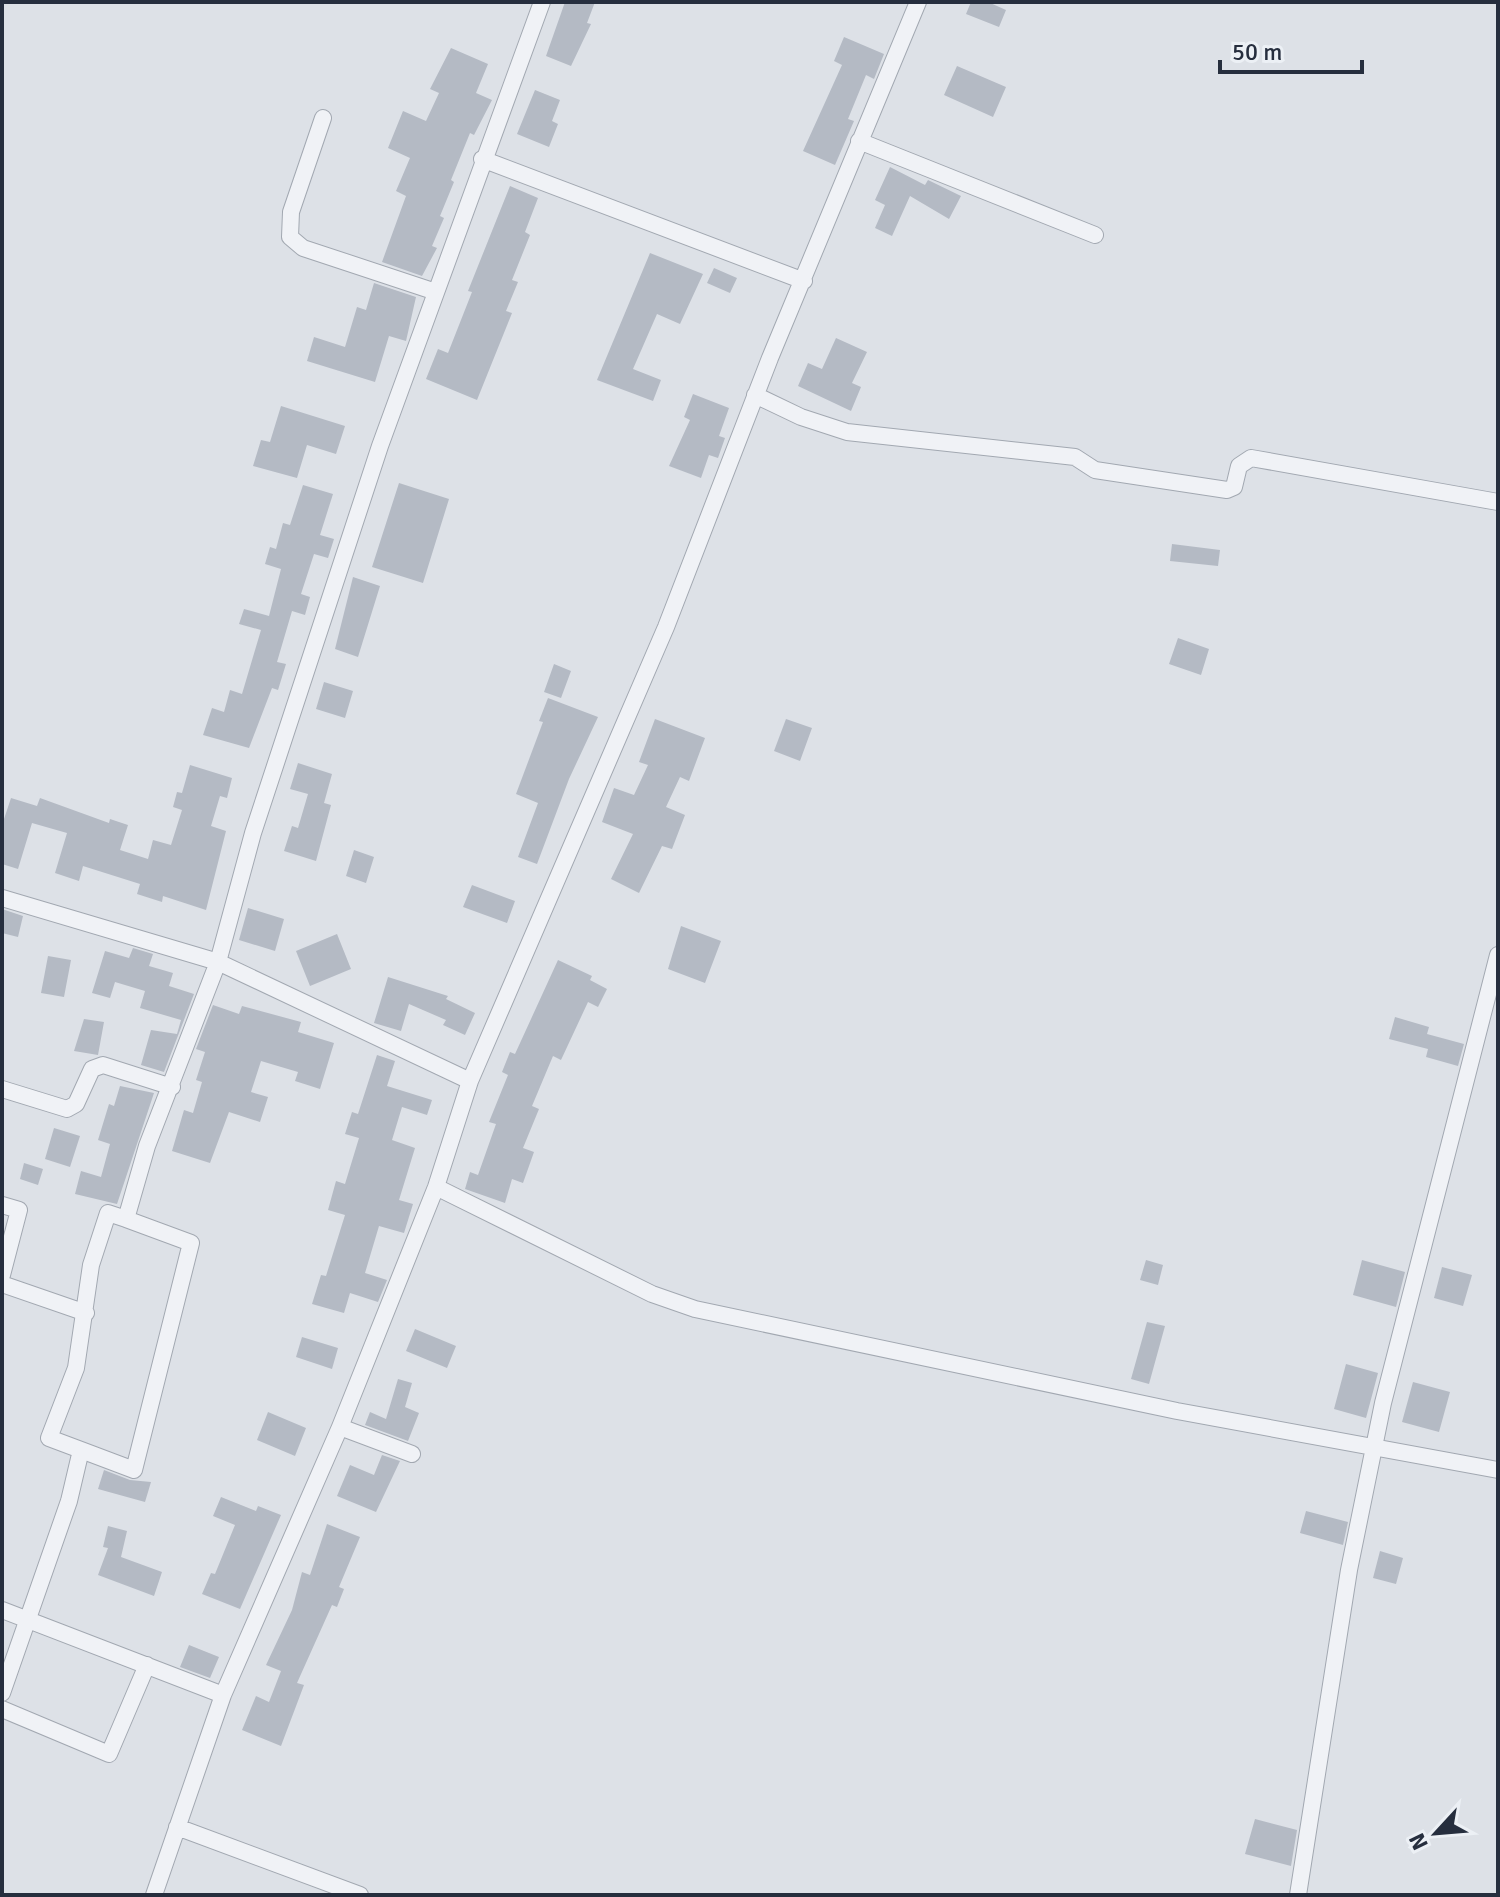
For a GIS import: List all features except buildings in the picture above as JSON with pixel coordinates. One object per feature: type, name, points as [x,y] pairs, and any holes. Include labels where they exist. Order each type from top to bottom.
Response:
[{"type":"street","points":[[126,1219],[133,1188],[218,962],[253,833],[317,635],[482,159],[542,2]]},
{"type":"street","points":[[154,1895],[223,1695],[340,1427],[436,1187],[470,1081],[666,627],[755,395],[918,2]]},
{"type":"street","points":[[323,118],[291,212],[290,237],[303,248],[436,292]]},
{"type":"street","points":[[859,141],[1095,235]]},
{"type":"street","points":[[482,159],[804,281]]},
{"type":"street","points":[[755,395],[801,417],[847,432],[1075,457],[1095,470],[1227,490],[1234,487],[1239,466],[1251,458],[1498,502]]},
{"type":"street","points":[[2,898],[218,962],[470,1081]]},
{"type":"street","points":[[1298,1895],[1349,1570],[1373,1449],[1498,955]]},
{"type":"street","points":[[2,1089],[67,1109],[76,1104],[92,1069],[103,1065],[172,1087]]},
{"type":"street","points":[[436,1187],[652,1294],[695,1309],[1009,1377],[1373,1449],[1498,1470]]},
{"type":"street","points":[[2,1205],[19,1210],[2,1275]]},
{"type":"street","points":[[108,1213],[191,1243],[134,1470],[49,1438],[76,1368],[86,1313],[91,1265],[108,1213]]},
{"type":"street","points":[[2,1284],[86,1313]]},
{"type":"street","points":[[340,1427],[412,1454]]},
{"type":"street","points":[[2,1693],[69,1501],[81,1450]]},
{"type":"street","points":[[2,1610],[223,1695]]},
{"type":"street","points":[[2,1709],[109,1754],[147,1665]]},
{"type":"street","points":[[177,1827],[360,1895]]}]
